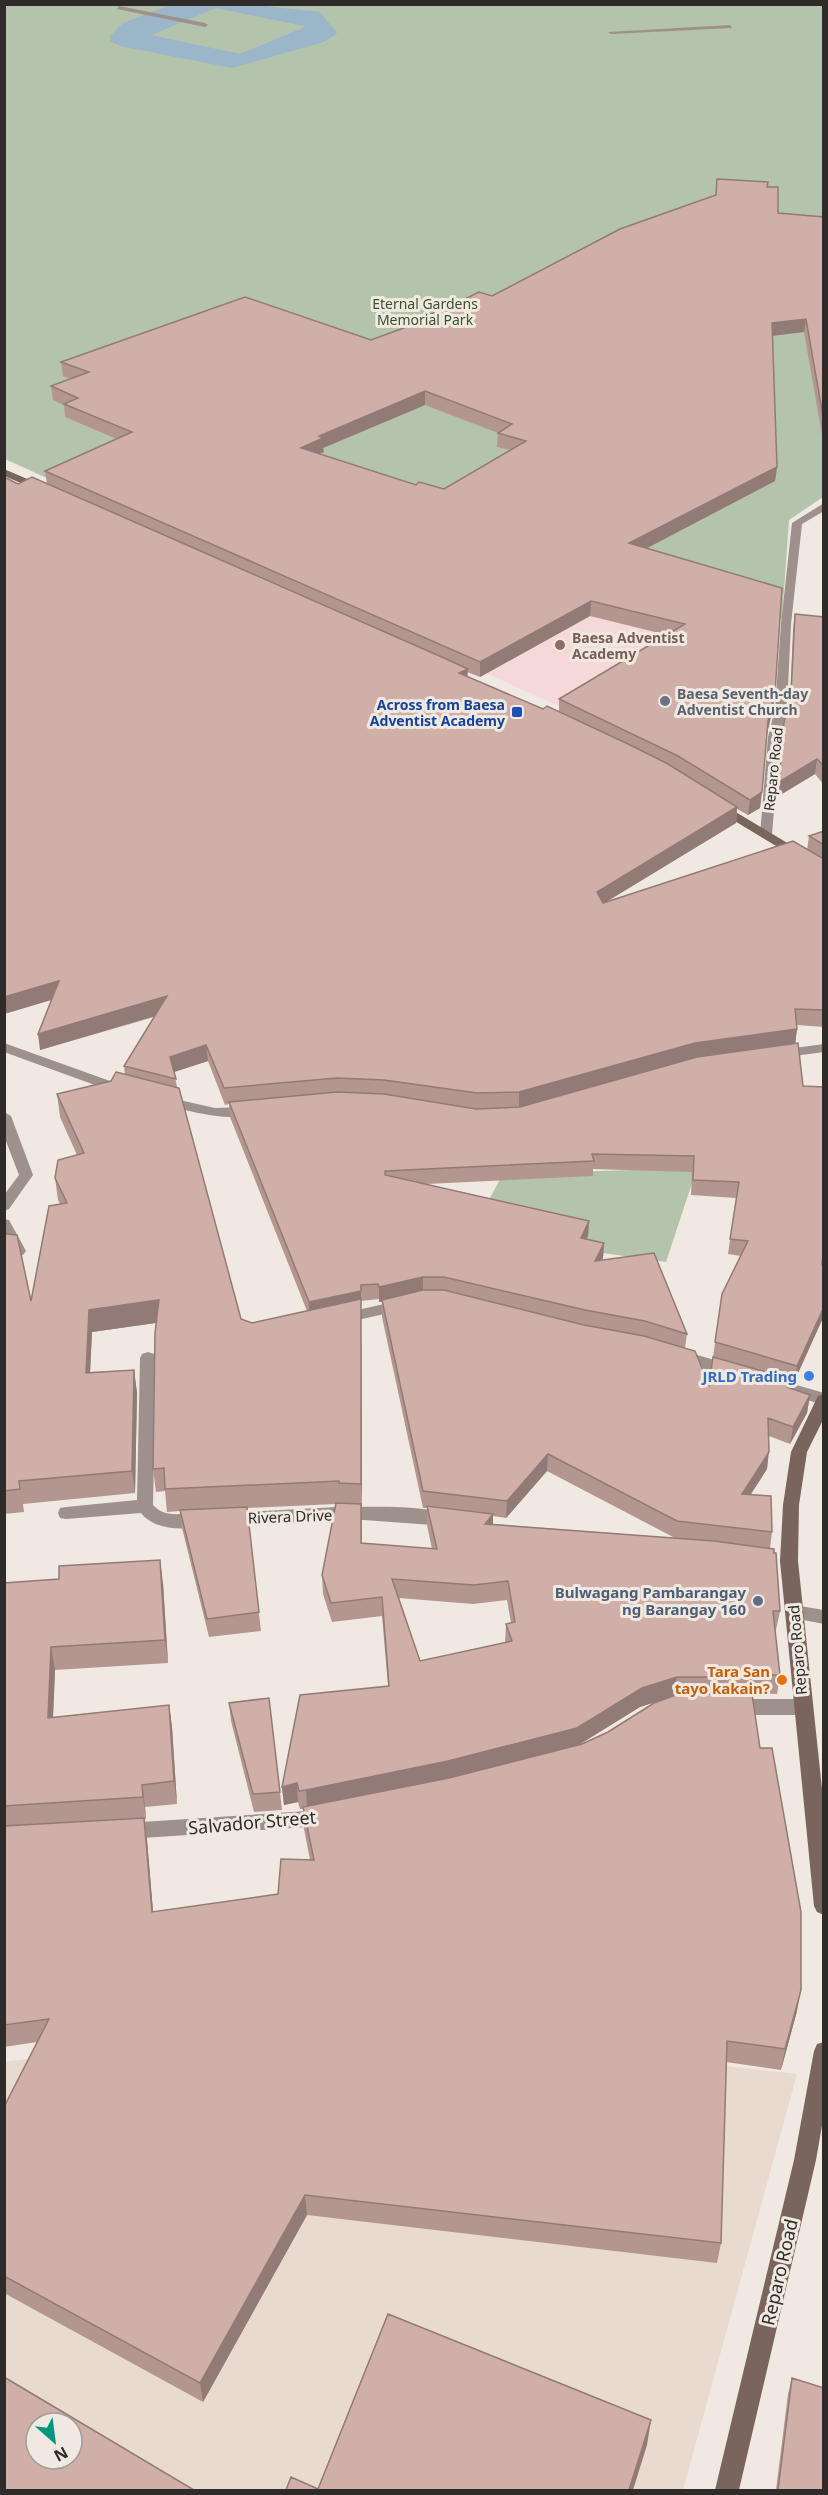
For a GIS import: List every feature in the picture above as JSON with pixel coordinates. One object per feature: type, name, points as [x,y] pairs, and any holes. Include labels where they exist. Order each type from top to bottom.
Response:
[{"type":"main road","points":[[4,472],[59,496]]},
{"type":"main road","points":[[710,800],[824,871]]},
{"type":"main road","name":"Reparo Road","points":[[824,1399],[799,1452],[783,1560],[794,1612],[824,1906]]},
{"type":"main road","name":"Reparo Road","points":[[727,2490],[805,2160],[824,2051]]},
{"type":"street","points":[[120,8],[205,25]]},
{"type":"street","points":[[611,32],[730,27]]},
{"type":"street","name":"Reparo Road","points":[[766,835],[774,737],[781,709],[791,624],[797,523],[824,506]]},
{"type":"street","points":[[4,1047],[95,1081],[144,1096],[215,1112],[261,1109]]},
{"type":"street","points":[[765,1056],[824,1047]]},
{"type":"street","points":[[4,1116],[26,1175],[4,1206]]},
{"type":"street","points":[[4,1224],[18,1252]]},
{"type":"street","points":[[334,1320],[413,1303]]},
{"type":"street","points":[[666,1351],[745,1375]]},
{"type":"street","points":[[148,1358],[148,1510]]},
{"type":"street","points":[[767,1382],[824,1399]]},
{"type":"street","name":"Rivera Drive","points":[[66,1513],[148,1510],[162,1521],[179,1522],[332,1514],[424,1516],[467,1522]]},
{"type":"street","points":[[794,1612],[824,1617]]},
{"type":"street","points":[[721,1707],[802,1707]]},
{"type":"street","name":"Salvador Street","points":[[109,1832],[307,1819],[342,1812]]},
{"type":"shaded area","name":"Baesa Adventist Academy","points":[[593,568],[782,619],[774,659],[563,708],[439,652]]},
{"type":"shaded area","points":[[326,2020],[797,2074],[683,2490],[5,2490],[4,2062]]},
{"type":"green space","name":"Eternal Gardens Memorial Park","points":[[5,5],[823,5],[823,497],[789,520],[782,619],[593,569],[172,535],[5,459]]},
{"type":"green space","points":[[697,1168],[666,1262],[470,1234],[503,1174]]},
{"type":"water","points":[[173,4],[254,5],[320,12],[337,33],[324,42],[232,68],[120,46],[110,41],[110,36],[123,23]],"holes":[[[216,8],[304,26],[240,54],[151,35]]]},
{"type":"building","points":[[717,179],[768,182],[767,187],[778,187],[778,213],[824,217],[824,422],[806,319],[772,323],[777,467],[629,543],[782,588],[775,693],[768,721],[762,792],[750,800],[678,756],[559,699],[685,624],[591,601],[480,662],[45,471],[132,432],[64,404],[78,398],[51,386],[89,372],[61,362],[245,297],[371,340],[409,326],[459,299],[463,300],[479,292],[492,296],[620,229],[716,195]],"holes":[[[425,391],[512,424],[498,433],[526,441],[444,489],[419,482],[416,485],[301,448],[323,438],[319,436]]]},
{"type":"building","points":[[4,477],[18,484],[32,477],[444,658],[468,669],[459,673],[543,709],[547,706],[668,764],[737,807],[597,892],[603,903],[793,841],[824,859],[824,1010],[795,1009],[797,1029],[695,1043],[519,1092],[477,1093],[384,1080],[337,1078],[224,1088],[206,1045],[170,1057],[176,1079],[124,1066],[167,996],[38,1034],[59,981],[4,997]]},
{"type":"building","points":[[795,614],[824,617],[824,766],[817,759],[779,782],[784,722],[791,694]]},
{"type":"building","points":[[824,831],[824,845],[809,836]]},
{"type":"building","points":[[798,1043],[803,1086],[824,1087],[824,1247],[822,1264],[824,1265],[824,1307],[797,1366],[715,1342],[722,1294],[748,1241],[730,1239],[739,1182],[693,1180],[694,1156],[592,1154],[594,1161],[385,1171],[385,1175],[589,1221],[581,1238],[604,1243],[595,1261],[654,1253],[687,1334],[645,1321],[585,1310],[444,1277],[423,1277],[379,1287],[378,1284],[361,1285],[361,1291],[309,1302],[229,1102],[337,1092],[384,1094],[476,1109],[520,1107],[697,1057]]},
{"type":"building","points":[[116,1072],[179,1088],[241,1319],[252,1323],[361,1299],[361,1484],[339,1483],[339,1481],[165,1489],[164,1468],[153,1469],[155,1333],[159,1300],[89,1310],[86,1373],[134,1370],[132,1471],[19,1481],[20,1489],[4,1491],[4,1228],[7,1234],[17,1235],[31,1301],[49,1206],[67,1203],[55,1178],[58,1160],[84,1153],[57,1094],[111,1081]]},
{"type":"building","points":[[423,1290],[444,1290],[584,1325],[644,1336],[695,1351],[709,1385],[713,1357],[790,1379],[787,1387],[810,1395],[793,1427],[768,1418],[769,1452],[742,1494],[771,1496],[772,1532],[677,1521],[548,1454],[507,1501],[423,1491],[382,1300]]},
{"type":"building","points":[[336,1503],[361,1504],[361,1543],[437,1549],[427,1506],[493,1514],[485,1524],[714,1541],[774,1549],[780,1611],[773,1611],[780,1675],[677,1677],[642,1688],[577,1728],[448,1761],[299,1791],[297,1783],[282,1787],[300,1695],[389,1686],[382,1597],[331,1603],[322,1575]],"holes":[[[392,1579],[474,1585],[508,1581],[515,1622],[506,1624],[512,1641],[420,1661]]]},
{"type":"building","points":[[247,1507],[259,1612],[207,1619],[180,1510]]},
{"type":"building","points":[[160,1560],[165,1640],[51,1647],[48,1718],[169,1705],[174,1781],[142,1785],[143,1797],[4,1806],[4,1583],[59,1579],[59,1566]]},
{"type":"building","points":[[678,1694],[752,1694],[760,1748],[772,1748],[801,1912],[801,1990],[785,2049],[727,2041],[721,2243],[305,2195],[200,2383],[4,2276],[4,2107],[49,2019],[4,2025],[4,1826],[144,1818],[152,1912],[278,1894],[281,1859],[314,1860],[303,1807],[449,1778],[582,1744],[608,1732],[654,1703]]},
{"type":"building","points":[[269,1698],[280,1792],[253,1794],[229,1703]]},
{"type":"building","points":[[388,2314],[651,2420],[629,2490],[286,2490],[291,2477],[318,2489]]},
{"type":"building","points":[[4,2377],[61,2411],[24,2411],[24,2471],[84,2471],[84,2425],[194,2490],[4,2490]]},
{"type":"building","points":[[792,2378],[824,2388],[824,2490],[778,2490]]},
{"type":"place","name":"Baesa Adventist Academy","points":[[560,645]]},
{"type":"place","name":"Baesa Seventh-day Adventist Church","points":[[665,701]]},
{"type":"place","name":"Across from Baesa Adventist Academy","points":[[517,712]]},
{"type":"place","name":"JRLD Trading","points":[[809,1376]]},
{"type":"place","name":"Bulwagang Pambarangay ng Barangay 160","points":[[758,1601]]},
{"type":"place","name":"Tara San tayo kakain?","points":[[782,1680]]}]
